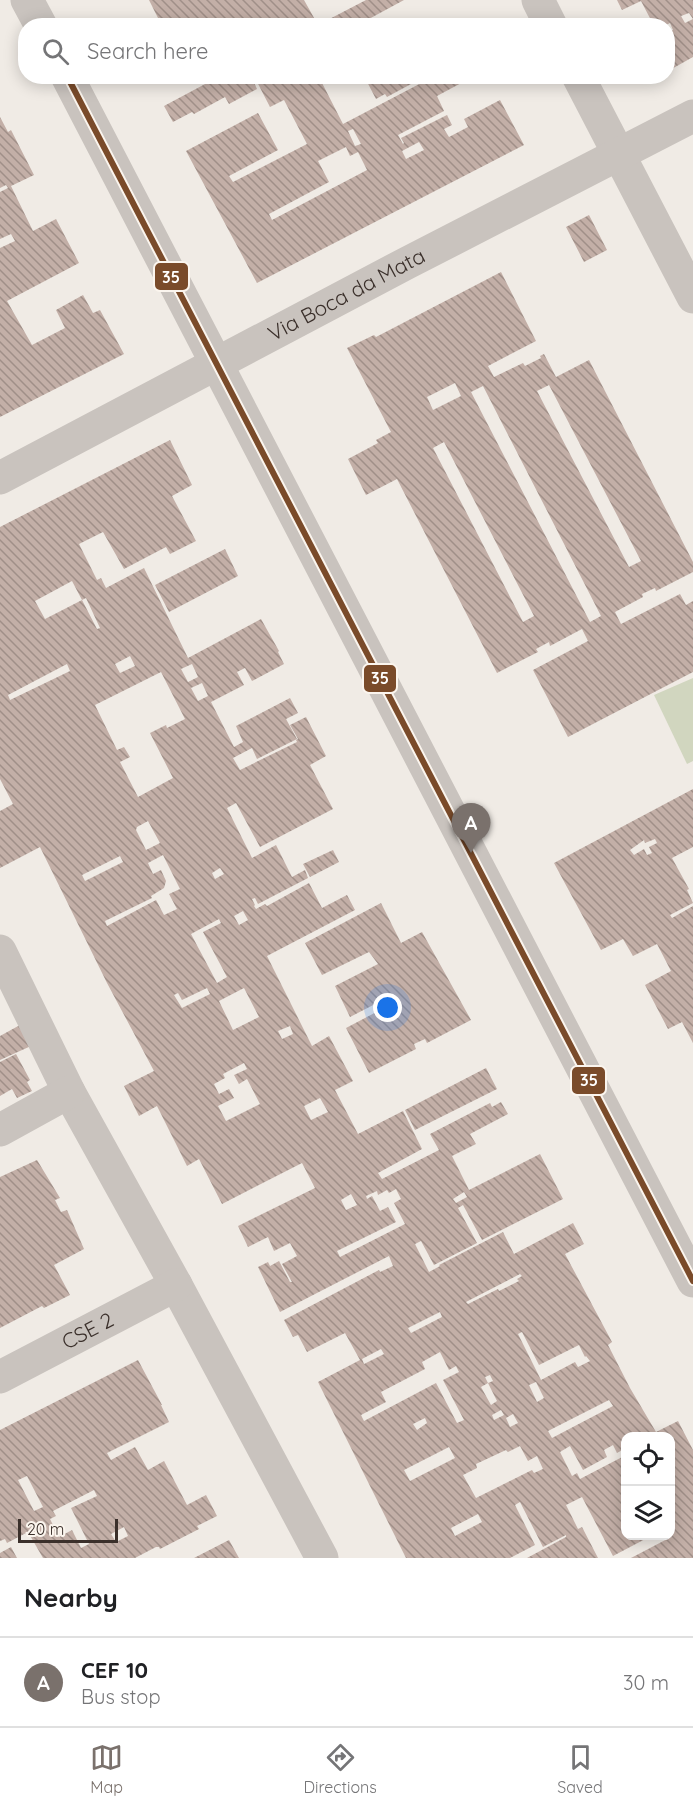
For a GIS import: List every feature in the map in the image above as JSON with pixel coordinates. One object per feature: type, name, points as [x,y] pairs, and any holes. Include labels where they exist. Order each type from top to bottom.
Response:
[{"type":"street","points":[[27,0],[36,18]]},
{"type":"street","points":[[537,0],[547,18]]},
{"type":"street","points":[[71,84],[693,1281]]},
{"type":"street","points":[[582,84],[693,297]]},
{"type":"street","name":"Via Boca da Mata","points":[[0,478],[693,116]]},
{"type":"street","points":[[0,951],[69,1092],[176,1285],[322,1558]]},
{"type":"street","points":[[0,1130],[69,1092]]},
{"type":"street","name":"CSE 2","points":[[0,1377],[176,1285]]},
{"type":"green space","points":[[693,678],[693,761],[687,764],[654,695]]},
{"type":"building","points":[[149,0],[304,0],[314,18],[158,18]]},
{"type":"building","points":[[366,0],[404,0],[371,18],[331,18]]},
{"type":"building","points":[[617,0],[693,0],[693,19],[693,57],[675,67],[675,18],[650,18],[641,1],[622,10]],"holes":[[[689,13],[693,19],[685,23],[681,16]]]},
{"type":"building","points":[[205,84],[255,84],[257,89],[229,104],[225,97],[194,114],[192,112],[173,122],[164,106]]},
{"type":"building","points":[[258,84],[323,84],[343,124],[419,84],[459,84],[437,96],[444,111],[398,135],[403,144],[401,138],[447,115],[452,125],[444,129],[449,137],[468,127],[464,119],[500,100],[524,145],[257,283],[186,151],[258,113],[278,150],[229,176],[233,182],[307,144],[284,100],[270,107]],"holes":[[[353,129],[361,144],[355,146],[348,131]],[[419,142],[424,150],[406,159],[402,151]],[[346,147],[350,156],[358,152],[367,170],[272,220],[269,214],[329,182],[318,161]]]},
{"type":"building","points":[[368,84],[411,84],[387,97],[385,94],[376,99]]},
{"type":"building","points":[[0,117],[8,132],[11,130],[34,175],[11,186],[33,231],[56,219],[79,263],[7,301],[32,345],[65,328],[56,310],[83,295],[93,313],[100,310],[124,354],[0,417],[0,248],[15,241],[11,234],[0,239],[0,192],[8,188],[6,185],[0,188]]},
{"type":"building","points":[[589,215],[607,250],[584,262],[566,227]]},
{"type":"building","points":[[501,272],[536,341],[488,366],[494,377],[523,363],[525,366],[544,354],[556,377],[589,360],[693,562],[693,572],[656,591],[655,588],[642,594],[643,597],[615,612],[621,624],[680,594],[686,605],[693,601],[693,672],[568,737],[533,670],[588,641],[582,629],[550,646],[549,642],[536,649],[538,652],[497,673],[397,479],[366,495],[348,459],[378,443],[376,440],[391,432],[347,348],[374,335],[376,337]],"holes":[[[455,383],[461,396],[433,410],[427,397]],[[549,385],[641,561],[629,567],[537,391]],[[483,386],[601,616],[590,622],[471,392]],[[444,442],[534,616],[523,622],[433,448]]]},
{"type":"building","points":[[170,440],[192,485],[172,496],[196,541],[170,554],[166,547],[124,569],[103,532],[79,544],[97,580],[101,578],[106,588],[144,568],[188,658],[261,619],[284,664],[252,681],[245,668],[237,672],[244,685],[211,702],[234,747],[243,742],[236,726],[290,698],[298,713],[286,719],[297,739],[257,759],[252,748],[233,758],[240,770],[297,742],[298,739],[290,725],[306,717],[326,756],[310,765],[333,809],[260,847],[236,803],[227,808],[252,858],[276,845],[292,877],[305,870],[308,878],[258,904],[255,898],[252,899],[254,906],[256,909],[265,904],[267,906],[309,883],[322,908],[347,895],[355,910],[267,956],[312,1046],[329,1036],[353,1081],[335,1090],[358,1134],[403,1111],[422,1149],[378,1173],[382,1179],[439,1150],[430,1134],[490,1103],[492,1107],[501,1102],[508,1114],[470,1134],[476,1144],[452,1156],[469,1190],[540,1154],[563,1199],[482,1240],[463,1205],[458,1208],[477,1243],[434,1265],[421,1241],[415,1244],[429,1272],[503,1232],[514,1254],[573,1223],[584,1244],[565,1254],[612,1342],[608,1345],[656,1432],[621,1432],[621,1451],[617,1453],[613,1445],[604,1450],[607,1457],[583,1470],[570,1446],[560,1452],[572,1476],[577,1473],[580,1479],[621,1458],[621,1540],[643,1540],[613,1556],[582,1497],[566,1505],[578,1529],[582,1527],[598,1558],[527,1558],[566,1535],[543,1547],[520,1502],[515,1505],[535,1545],[510,1558],[406,1558],[318,1382],[360,1360],[345,1333],[307,1352],[298,1335],[293,1337],[284,1320],[379,1270],[380,1272],[393,1266],[389,1256],[280,1312],[258,1267],[268,1262],[270,1266],[279,1261],[292,1282],[282,1264],[297,1256],[290,1243],[274,1251],[268,1237],[248,1247],[238,1226],[315,1188],[302,1163],[222,1204],[199,1159],[187,1166],[157,1106],[139,1116],[124,1086],[154,1071],[107,983],[40,847],[0,868],[0,811],[13,804],[0,779],[0,527]],"holes":[[[72,581],[82,600],[45,619],[35,601]],[[86,598],[100,628],[97,629],[82,600]],[[130,656],[135,666],[120,673],[115,664]],[[67,664],[70,671],[10,700],[8,695]],[[192,664],[198,677],[188,682],[181,669]],[[161,672],[185,719],[150,733],[173,778],[138,797],[120,762],[130,757],[124,747],[117,750],[95,705]],[[202,683],[208,696],[198,701],[191,688]],[[148,821],[160,843],[146,850],[136,830],[137,827]],[[163,855],[180,889],[169,894],[177,909],[164,915],[156,900],[107,926],[105,921],[152,898],[151,896],[164,888],[166,881],[161,870],[153,874],[148,863]],[[120,856],[123,862],[85,881],[82,875]],[[220,868],[224,874],[215,879],[212,873]],[[243,911],[248,920],[239,925],[234,916]],[[219,919],[221,923],[203,932],[227,977],[217,983],[191,934]],[[207,988],[210,994],[182,1008],[174,995],[178,993],[182,1000]],[[244,988],[259,1017],[233,1030],[219,1001]],[[290,1026],[293,1034],[282,1039],[278,1031]],[[244,1063],[247,1069],[234,1075],[239,1084],[247,1079],[260,1104],[226,1121],[218,1106],[234,1098],[229,1089],[219,1094],[214,1084],[225,1078],[223,1074]],[[320,1098],[328,1112],[311,1120],[304,1106]],[[396,1189],[401,1199],[394,1203],[405,1224],[340,1257],[337,1251],[396,1222],[388,1207],[380,1211],[372,1196],[367,1199],[366,1196],[377,1191],[378,1195],[387,1190],[389,1193]],[[464,1192],[467,1197],[456,1203],[453,1199]],[[351,1194],[357,1205],[346,1210],[341,1200]],[[520,1274],[522,1276],[517,1279],[519,1281],[499,1291],[498,1289],[468,1304],[466,1302]],[[440,1312],[442,1317],[411,1333],[408,1328]],[[522,1332],[539,1365],[579,1345],[585,1357],[590,1361],[578,1367],[575,1362],[541,1380],[518,1334]],[[381,1349],[384,1354],[364,1364],[362,1359]],[[440,1352],[449,1370],[456,1366],[459,1372],[443,1380],[464,1420],[457,1423],[436,1383],[364,1421],[361,1415],[386,1402],[381,1392],[425,1369],[422,1362]],[[490,1375],[493,1381],[488,1383],[485,1377]],[[536,1382],[544,1398],[537,1402],[529,1385]],[[488,1383],[497,1401],[491,1405],[481,1387]],[[609,1400],[613,1406],[552,1438],[548,1431]],[[501,1410],[504,1415],[494,1420],[492,1415]],[[513,1414],[518,1423],[510,1427],[506,1418]],[[425,1418],[427,1423],[417,1430],[413,1424]],[[520,1446],[528,1461],[537,1456],[543,1469],[534,1473],[532,1470],[476,1498],[463,1475],[477,1468],[476,1464]],[[449,1447],[455,1458],[410,1481],[404,1470]],[[478,1514],[482,1522],[455,1536],[451,1528]]]},
{"type":"building","points":[[225,549],[238,576],[169,612],[155,585]]},
{"type":"building","points":[[693,789],[693,847],[672,858],[689,889],[687,890],[693,903],[670,915],[672,918],[693,906],[693,1043],[682,1022],[668,1029],[645,985],[671,971],[657,944],[633,956],[623,939],[601,950],[554,863]],"holes":[[[655,839],[657,843],[649,847],[652,853],[647,855],[644,849],[634,855],[630,850],[644,840],[645,843]]]},
{"type":"building","points":[[333,850],[339,862],[310,877],[303,864]]},
{"type":"building","points":[[381,903],[401,943],[422,932],[471,1020],[427,1043],[425,1039],[414,1044],[416,1049],[369,1073],[346,1028],[384,1008],[381,1001],[350,1017],[335,986],[378,964],[369,952],[322,975],[305,943]]},
{"type":"building","points":[[20,1025],[31,1046],[0,1060],[0,1036]]},
{"type":"building","points":[[16,1054],[30,1080],[27,1082],[32,1091],[17,1098],[12,1089],[0,1096],[0,1062]]},
{"type":"building","points":[[486,1068],[497,1089],[415,1130],[405,1110]]},
{"type":"building","points":[[37,1160],[60,1198],[55,1200],[61,1212],[67,1210],[84,1249],[54,1265],[70,1295],[44,1308],[42,1306],[0,1328],[0,1177]]},
{"type":"building","points":[[138,1360],[169,1422],[107,1453],[111,1460],[135,1447],[148,1470],[164,1461],[187,1505],[206,1495],[217,1516],[197,1526],[199,1529],[160,1549],[156,1547],[135,1558],[43,1558],[28,1532],[7,1543],[5,1539],[0,1541],[0,1430]],"holes":[[[27,1476],[43,1507],[34,1511],[18,1480]],[[94,1490],[97,1496],[71,1508],[89,1544],[81,1548],[72,1530],[59,1537],[50,1519],[56,1516],[53,1511]],[[124,1527],[128,1536],[116,1542],[111,1534]]]},
{"type":"building","points":[[678,1421],[693,1450],[693,1558],[631,1558],[665,1540],[675,1540],[675,1432],[656,1432]]},
{"type":"building","points":[[229,1540],[239,1558],[194,1558]]},
{"type":"building","points":[[11,1547],[17,1558],[0,1558],[0,1553]]},
{"type":"transit line","name":"35","points":[[71,84],[693,1281]]},
{"type":"place","name":"CEF 10","points":[[471,853]]}]
